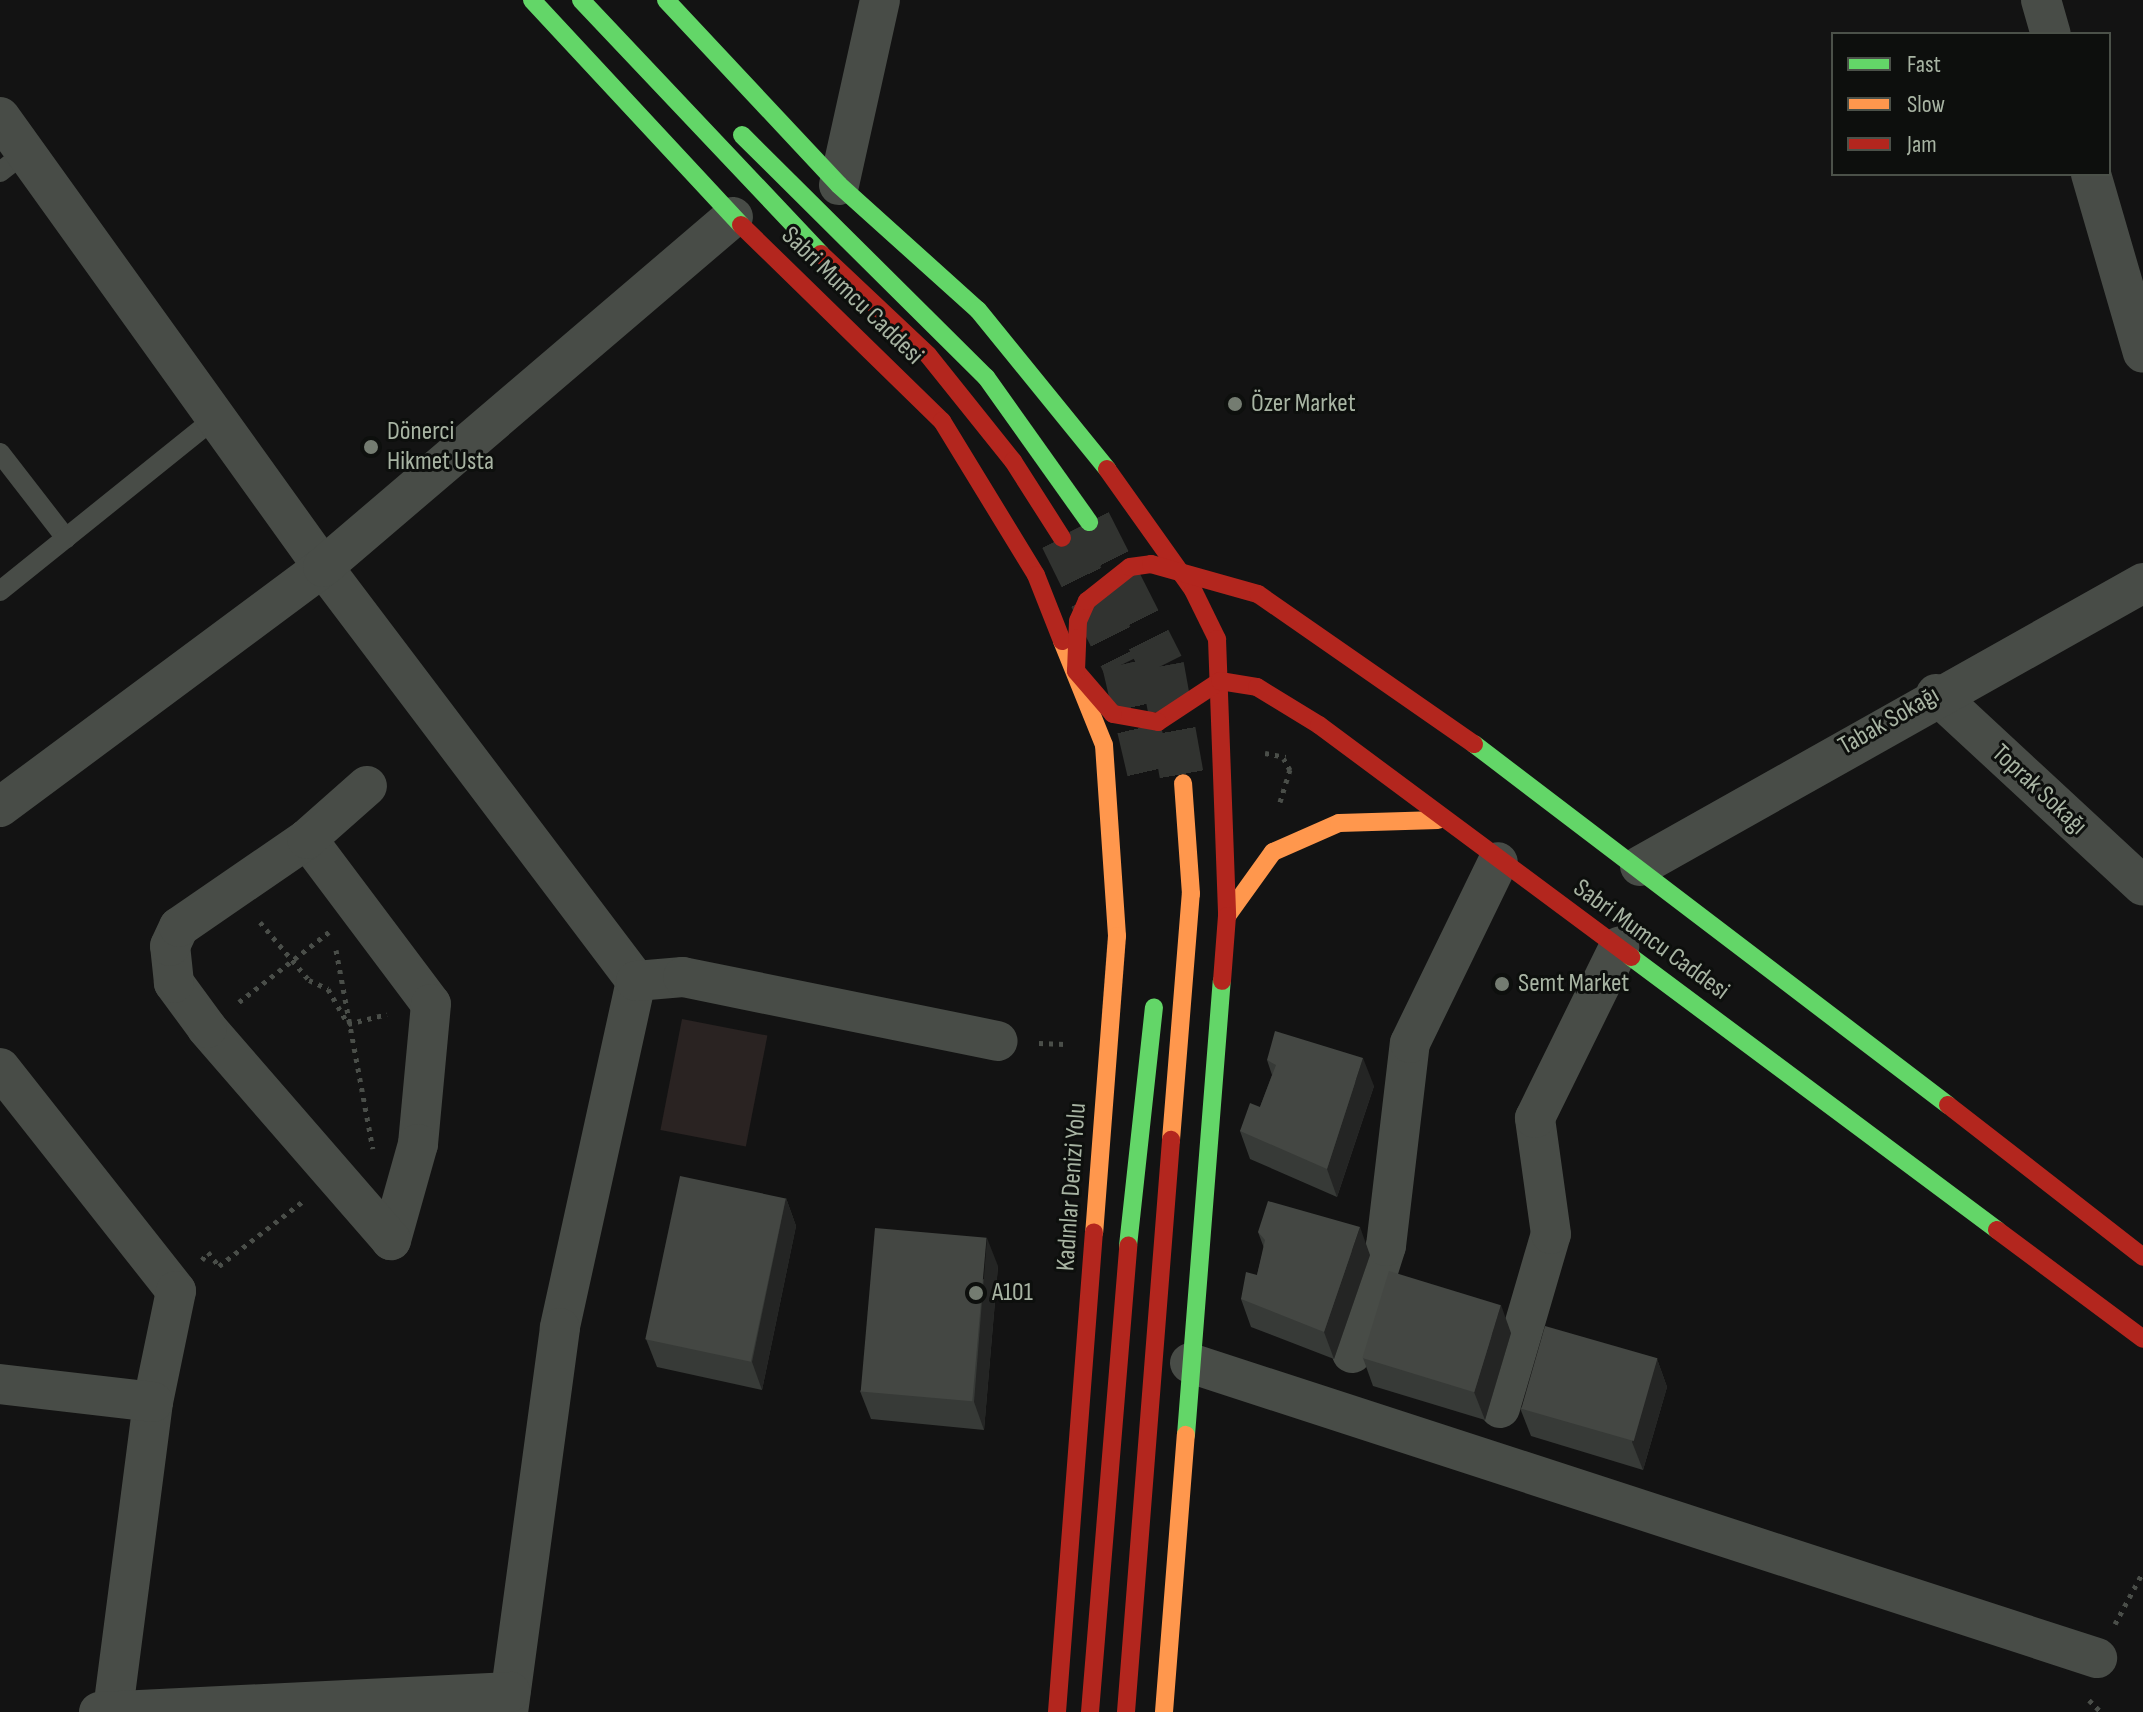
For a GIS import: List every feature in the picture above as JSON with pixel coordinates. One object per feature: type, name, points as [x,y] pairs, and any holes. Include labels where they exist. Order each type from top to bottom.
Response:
[{"type":"main road","name":"Sabri Mumcu Caddesi","points":[[532,0],[733,217],[942,421],[1036,575],[1076,671]]},
{"type":"main road","points":[[581,0],[781,217],[928,355],[1013,461],[1062,538]]},
{"type":"main road","points":[[666,0],[839,185],[978,310],[1070,417],[1207,611],[1220,681],[1227,916],[1164,1712]]},
{"type":"main road","points":[[722,115],[986,377],[1089,522]]},
{"type":"main road","name":"Sabri Mumcu Caddesi","points":[[1174,566],[1258,594],[1640,866],[2143,1257]]},
{"type":"main road","points":[[1174,566],[1130,567],[1087,601],[1078,621],[1076,671],[1100,704],[1132,723],[1177,715],[1220,681]]},
{"type":"main road","name":"Kadınlar Denizi Yolu","points":[[1057,1712],[1117,936],[1104,745],[1076,671]]},
{"type":"main road","name":"Sabri Mumcu Caddesi","points":[[1220,681],[1257,687],[1319,725],[1438,820],[1619,947],[2143,1339]]},
{"type":"main road","points":[[1126,1712],[1191,894],[1183,783]]},
{"type":"main road","points":[[1227,916],[1273,852],[1286,846],[1339,823],[1438,820]]},
{"type":"main road","points":[[1090,1712],[1119,1332],[1157,978]]},
{"type":"street","points":[[839,185],[880,0]]},
{"type":"street","points":[[2041,0],[2050,32]]},
{"type":"street","points":[[0,117],[11,164],[215,418],[323,567],[636,981],[560,1328],[510,1702],[99,1712]]},
{"type":"street","points":[[2092,176],[2143,353]]},
{"type":"street","points":[[0,807],[323,567],[733,217]]},
{"type":"street","name":"Tabak Sokağı","points":[[1640,866],[1936,694],[2143,583]]},
{"type":"street","name":"Toprak Sokağı","points":[[1936,694],[2143,886]]},
{"type":"street","points":[[316,852],[346,917],[431,1004],[418,1144],[391,1240],[207,1028],[174,983],[170,946],[179,927],[231,885],[316,852],[367,786]]},
{"type":"street","points":[[1352,1353],[1386,1246],[1410,1043],[1498,862]]},
{"type":"street","points":[[1500,1408],[1551,1234],[1535,1118],[1619,947]]},
{"type":"street","points":[[636,981],[683,977],[998,1041]]},
{"type":"street","points":[[0,1068],[176,1291],[153,1402],[113,1712]]},
{"type":"street","points":[[1190,1363],[2097,1658]]},
{"type":"street","points":[[0,1384],[153,1402]]},
{"type":"lane","points":[[0,591],[215,418]]},
{"type":"lane","points":[[0,453],[66,538]]},
{"type":"path","points":[[1276,814],[1290,770],[1284,759]]},
{"type":"path","points":[[316,852],[346,917],[348,1024],[374,1156]]},
{"type":"path","points":[[231,885],[290,961],[328,989],[348,1024]]},
{"type":"path","points":[[207,1028],[346,917]]},
{"type":"path","points":[[998,1041],[1073,1044]]},
{"type":"path","points":[[176,1291],[208,1252],[219,1266],[294,1209]]},
{"type":"shaded area","points":[[682,1019],[767,1036],[746,1147],[660,1130]]},
{"type":"building","points":[[1275,1031],[1363,1058],[1327,1169],[1240,1131],[1250,1103],[1260,1107],[1276,1065],[1267,1060]]},
{"type":"building","points":[[680,1176],[786,1198],[751,1362],[645,1339]]},
{"type":"building","points":[[1268,1201],[1360,1227],[1324,1332],[1241,1299],[1246,1272],[1257,1275],[1265,1240],[1258,1232]]},
{"type":"building","points":[[875,1228],[987,1238],[972,1401],[861,1391]]},
{"type":"building","points":[[1389,1271],[1501,1305],[1474,1392],[1362,1358]]},
{"type":"building","points":[[1545,1326],[1657,1358],[1634,1441],[1521,1409]]},
{"type":"tunnel","points":[[1089,522],[1162,666],[1183,783]]},
{"type":"tunnel","points":[[1062,538],[1124,664],[1153,789]]},
{"type":"traffic: fast","points":[[532,0],[741,225]]},
{"type":"traffic: fast","points":[[581,0],[821,254]]},
{"type":"traffic: fast","points":[[666,0],[839,185],[978,310],[1107,469]]},
{"type":"traffic: fast","points":[[742,135],[986,377],[1089,522]]},
{"type":"traffic: fast","points":[[1474,744],[1948,1105]]},
{"type":"traffic: fast","points":[[1631,957],[1997,1230]]},
{"type":"traffic: fast","points":[[1186,1435],[1222,981]]},
{"type":"traffic: fast","points":[[1128,1246],[1154,1007]]},
{"type":"traffic: slow","points":[[1062,641],[1104,745],[1117,936],[1094,1232]]},
{"type":"traffic: slow","points":[[1171,1140],[1191,894],[1183,783]]},
{"type":"traffic: slow","points":[[1227,916],[1273,852],[1339,823],[1438,820]]},
{"type":"traffic: slow","points":[[1164,1712],[1186,1435]]},
{"type":"traffic: jam","points":[[741,225],[942,421],[1036,575],[1062,641]]},
{"type":"traffic: jam","points":[[821,254],[928,355],[1013,461],[1062,538]]},
{"type":"traffic: jam","points":[[1107,469],[1193,590],[1217,639],[1227,916],[1222,981]]},
{"type":"traffic: jam","points":[[1220,681],[1158,722],[1113,714],[1076,671],[1078,621],[1087,601],[1130,567],[1151,564],[1258,594],[1474,744]]},
{"type":"traffic: jam","points":[[1220,681],[1257,687],[1319,725],[1631,957]]},
{"type":"traffic: jam","points":[[1948,1105],[2143,1257]]},
{"type":"traffic: jam","points":[[1126,1712],[1171,1140]]},
{"type":"traffic: jam","points":[[1997,1230],[2143,1339]]},
{"type":"traffic: jam","points":[[1057,1712],[1094,1232]]},
{"type":"traffic: jam","points":[[1090,1712],[1128,1246]]},
{"type":"place","name":"Özer Market","points":[[1235,404]]},
{"type":"place","name":"Dönerci Hikmet Usta","points":[[371,447]]},
{"type":"place","name":"Semt Market","points":[[1502,984]]},
{"type":"place","name":"A101","points":[[976,1293]]}]
